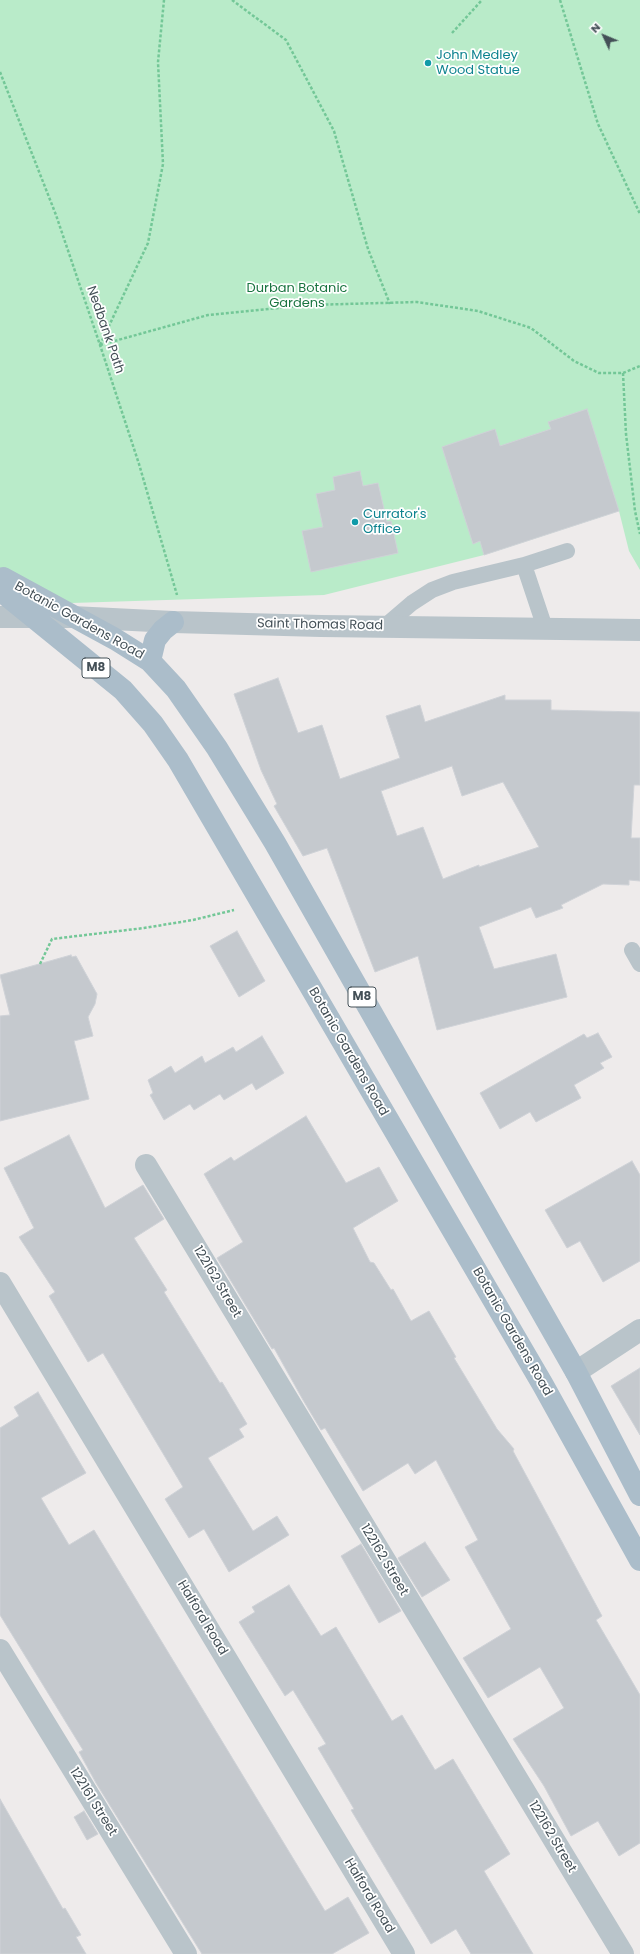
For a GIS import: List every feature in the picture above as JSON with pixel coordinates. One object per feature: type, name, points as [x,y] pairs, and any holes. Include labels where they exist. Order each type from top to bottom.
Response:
[{"type":"main road","name":"Botanic Gardens Road","points":[[0,577],[115,639],[150,661],[176,689],[217,748],[274,843],[576,1372],[640,1496]]},
{"type":"main road","name":"Botanic Gardens Road","points":[[0,590],[123,690],[153,724],[178,760],[543,1385],[640,1560]]},
{"type":"main road","points":[[32,595],[36,607],[34,617]]},
{"type":"main road","points":[[65,642],[63,636],[64,627],[72,617]]},
{"type":"main road","points":[[150,661],[155,640],[162,630],[173,622]]},
{"type":"street","name":"Saint Thomas Road","points":[[0,617],[72,617],[173,622],[384,627],[640,630]]},
{"type":"street","name":"122162 Street","points":[[146,1165],[623,1954]]},
{"type":"street","name":"Halford Road","points":[[0,1283],[404,1954]]},
{"type":"street","points":[[576,1372],[640,1330]]},
{"type":"street","name":"122161 Street","points":[[0,1650],[186,1954]]},
{"type":"lane","points":[[384,627],[412,603],[432,590],[453,582],[524,565],[567,551]]},
{"type":"lane","points":[[524,565],[545,628]]},
{"type":"lane","points":[[632,950],[640,964]]},
{"type":"path","points":[[100,346],[148,243],[163,164],[158,62],[164,0]]},
{"type":"path","points":[[232,0],[286,40],[331,124],[368,249],[390,304]]},
{"type":"path","points":[[452,33],[482,0]]},
{"type":"path","points":[[560,0],[598,124],[640,214]]},
{"type":"path","name":"Nedbank Path","points":[[0,72],[56,215],[139,464],[178,600]]},
{"type":"path","points":[[100,346],[208,315],[309,305],[390,304],[417,302],[478,311],[530,328],[574,361],[599,373],[623,373],[640,366]]},
{"type":"path","points":[[623,373],[626,434],[635,511],[640,534]]},
{"type":"path","points":[[40,964],[52,939],[193,920],[262,904]]},
{"type":"green space","name":"Durban Botanic Gardens","points":[[0,0],[640,0],[640,570],[629,551],[619,511],[484,555],[324,595],[40,604],[0,572]]},
{"type":"building","points":[[587,409],[619,511],[484,555],[480,541],[473,544],[442,447],[495,429],[500,446],[551,429],[548,422]]},
{"type":"building","name":"Currator's Office","points":[[360,471],[363,486],[378,483],[387,522],[391,521],[398,553],[311,572],[302,531],[323,527],[316,494],[335,490],[333,477]]},
{"type":"building","points":[[278,678],[298,733],[322,725],[340,779],[400,758],[386,716],[420,705],[425,722],[505,695],[505,700],[551,700],[551,710],[640,712],[640,785],[634,785],[631,838],[640,838],[640,881],[629,880],[629,885],[603,884],[561,905],[563,908],[536,918],[531,907],[479,927],[494,969],[556,954],[567,997],[437,1030],[418,956],[375,972],[327,848],[303,856],[274,806],[277,804],[261,770],[234,694]],"holes":[[[452,766],[462,796],[503,782],[539,847],[479,867],[479,865],[443,879],[423,827],[397,836],[381,791]]]},
{"type":"building","points":[[237,931],[265,981],[239,997],[210,946]]},
{"type":"building","points":[[71,955],[72,957],[76,956],[97,994],[95,1004],[88,1017],[93,1036],[74,1041],[89,1099],[0,1121],[0,1016],[10,1015],[0,975]]},
{"type":"building","points":[[598,1033],[612,1057],[600,1063],[604,1068],[574,1085],[581,1098],[536,1122],[530,1112],[500,1129],[480,1093],[584,1034],[587,1038]]},
{"type":"building","points":[[262,1036],[284,1073],[256,1090],[252,1083],[224,1100],[220,1094],[194,1110],[190,1104],[164,1120],[150,1095],[153,1093],[148,1080],[171,1066],[175,1073],[202,1056],[205,1063],[233,1047],[236,1052]]},
{"type":"building","points":[[306,1116],[346,1183],[379,1167],[398,1201],[353,1228],[370,1262],[374,1263],[391,1290],[393,1289],[411,1321],[429,1311],[456,1357],[454,1358],[497,1429],[514,1449],[513,1451],[602,1616],[596,1620],[640,1695],[640,1843],[619,1856],[598,1821],[571,1836],[544,1786],[513,1739],[564,1708],[540,1667],[488,1698],[463,1658],[511,1629],[465,1547],[478,1540],[436,1460],[415,1474],[408,1463],[363,1491],[325,1428],[321,1430],[274,1348],[272,1349],[217,1258],[243,1242],[204,1174],[231,1157],[234,1161]]},
{"type":"building","points":[[69,1135],[105,1208],[143,1185],[164,1219],[134,1238],[167,1290],[164,1292],[247,1424],[239,1429],[244,1437],[208,1458],[253,1531],[277,1516],[289,1535],[229,1572],[204,1529],[189,1538],[165,1499],[183,1487],[103,1353],[88,1362],[49,1296],[55,1292],[19,1237],[34,1228],[4,1168]]},
{"type":"building","points":[[632,1161],[640,1175],[640,1261],[603,1282],[580,1241],[567,1248],[545,1210]]},
{"type":"building","points":[[640,1368],[640,1435],[611,1386]]},
{"type":"building","points":[[38,1392],[86,1473],[41,1498],[69,1545],[94,1530],[325,1911],[348,1897],[369,1933],[332,1954],[202,1954],[96,1783],[79,1752],[83,1750],[0,1615],[0,1428],[19,1416],[14,1407]]},
{"type":"building","points":[[425,1542],[450,1580],[422,1597],[398,1558]]},
{"type":"building","points":[[361,1544],[401,1611],[379,1623],[341,1556]]},
{"type":"building","points":[[289,1585],[321,1636],[336,1627],[392,1721],[402,1715],[435,1770],[453,1759],[510,1854],[484,1871],[533,1954],[471,1954],[456,1929],[431,1944],[351,1810],[354,1809],[318,1748],[326,1744],[293,1690],[285,1696],[239,1622],[255,1612],[252,1607]]},
{"type":"building","points":[[0,1799],[63,1909],[65,1908],[81,1935],[76,1937],[86,1954],[0,1954]]},
{"type":"building","points":[[84,1811],[98,1834],[87,1840],[74,1817]]},
{"type":"place","name":"John Medley Wood Statue","points":[[428,63]]},
{"type":"place","name":"Currator's Office","points":[[355,522]]}]
